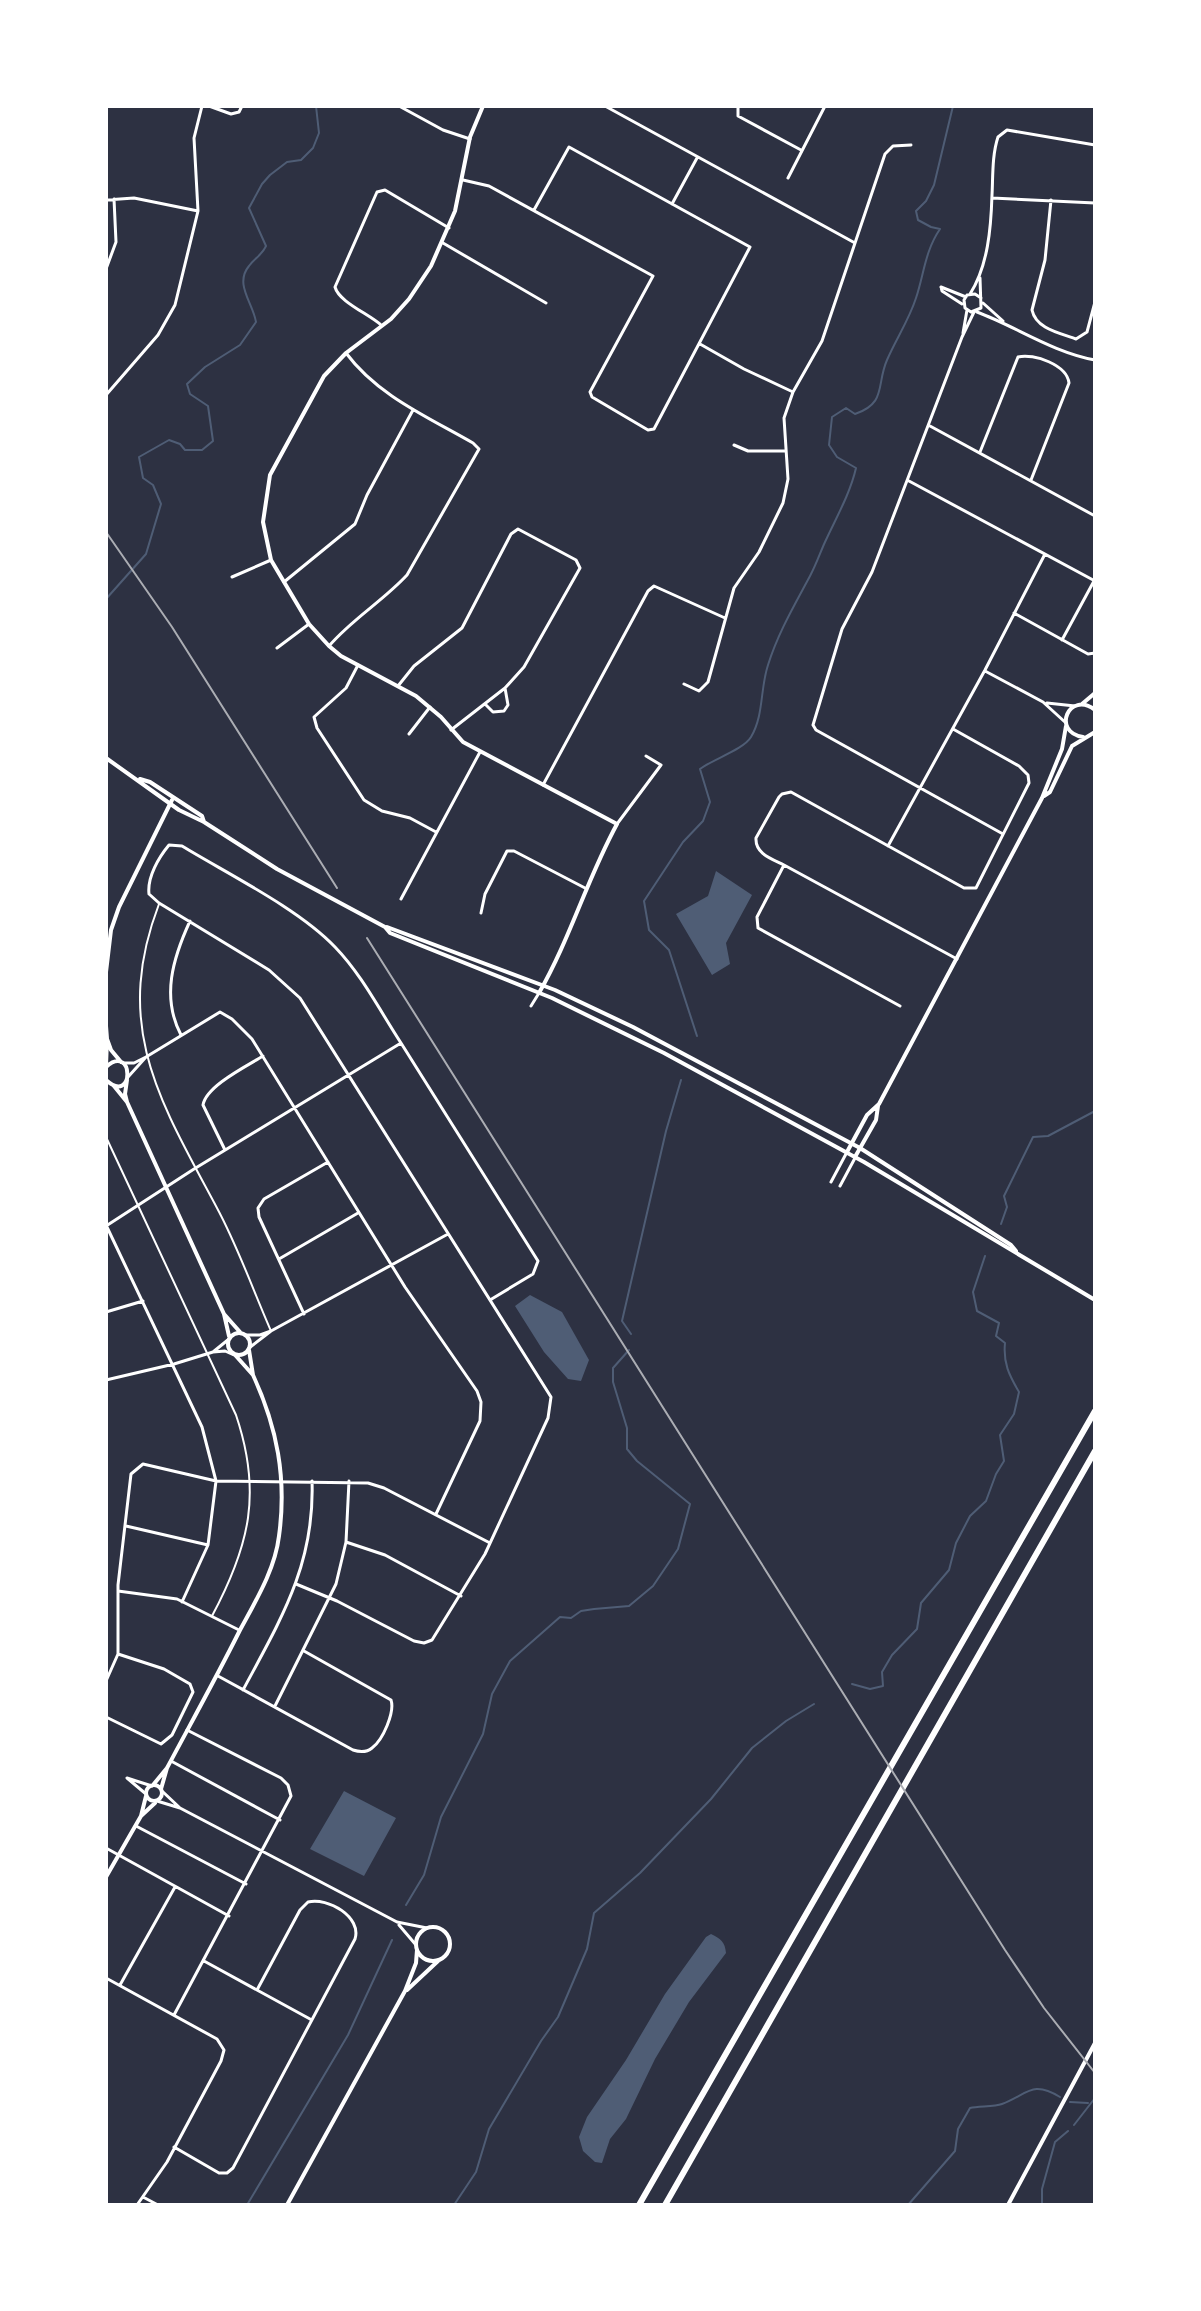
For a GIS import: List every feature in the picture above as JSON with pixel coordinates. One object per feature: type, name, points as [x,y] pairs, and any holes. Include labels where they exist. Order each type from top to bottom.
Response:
[{"type":"highway","points":[[639,2205],[1095,1411]]},
{"type":"highway","points":[[665,2205],[1095,1451]]},
{"type":"street","points":[[106,395],[166,323],[175,305],[198,211],[194,138],[202,106]]},
{"type":"street","points":[[209,106],[231,114],[239,112],[242,106]]},
{"type":"street","points":[[399,106],[443,130],[470,139]]},
{"type":"street","points":[[483,106],[470,139],[463,180],[443,243],[418,287],[383,327],[346,353],[316,389],[270,475],[263,522],[271,560],[309,624],[329,646],[430,707],[463,742],[617,824]]},
{"type":"street","points":[[605,106],[855,243]]},
{"type":"street","points":[[738,106],[738,116],[801,150]]},
{"type":"street","points":[[788,178],[825,106]]},
{"type":"street","points":[[1003,834],[816,730],[813,725],[842,629],[872,572],[962,337],[982,301],[980,278],[988,240],[995,144],[1002,132],[1007,130],[1095,145]]},
{"type":"street","points":[[684,684],[699,691],[708,682],[719,652],[734,588],[759,552],[783,503],[788,479],[784,418],[793,392],[822,341],[885,154],[893,146],[911,145]]},
{"type":"street","points":[[463,180],[489,186],[653,276],[590,392],[592,397],[648,430],[654,429],[750,247],[569,147],[534,210]]},
{"type":"street","points":[[672,204],[698,157]]},
{"type":"street","points":[[383,327],[368,313],[341,298],[335,287],[377,192],[385,190],[449,228]]},
{"type":"street","points":[[106,200],[134,198],[198,211]]},
{"type":"street","points":[[992,198],[1095,203]]},
{"type":"street","points":[[106,269],[116,242],[114,199]]},
{"type":"street","points":[[1051,200],[1045,260],[1033,316],[1044,326],[1076,339],[1088,328],[1095,302]]},
{"type":"street","points":[[443,243],[546,303]]},
{"type":"street","points":[[962,337],[968,295],[980,278]]},
{"type":"street","points":[[1006,324],[978,294],[968,295],[941,287],[965,308],[1006,324],[1035,340],[1095,360]]},
{"type":"street","points":[[700,344],[793,392]]},
{"type":"street","points":[[329,646],[344,629],[395,589],[407,575],[479,449],[413,410],[362,372],[346,353]]},
{"type":"street","points":[[980,452],[1018,357],[1027,355],[1063,369],[1069,383],[1031,480]]},
{"type":"street","points":[[284,583],[355,524],[367,495],[413,410]]},
{"type":"street","points":[[930,426],[1095,516]]},
{"type":"street","points":[[734,445],[748,451],[785,451]]},
{"type":"street","points":[[909,481],[1095,581],[1062,640]]},
{"type":"street","points":[[398,686],[414,666],[462,628],[496,569],[511,534],[518,529],[576,560],[580,568],[524,667],[505,688],[451,730]]},
{"type":"street","points":[[888,846],[1045,554]]},
{"type":"street","points":[[232,577],[271,560]]},
{"type":"street","points":[[543,785],[641,604],[654,586],[725,618]]},
{"type":"street","points":[[1014,613],[1088,654],[1095,653]]},
{"type":"street","points":[[277,648],[309,624]]},
{"type":"street","points":[[358,665],[346,688],[314,717],[317,728],[364,800],[382,811],[410,818],[436,832]]},
{"type":"street","points":[[985,670],[1043,702],[1074,735],[1085,737]]},
{"type":"street","points":[[485,704],[493,712],[504,711],[508,705],[505,688]]},
{"type":"street","points":[[1043,702],[1075,706],[1095,693]]},
{"type":"street","points":[[1082,704],[1095,710]]},
{"type":"street","points":[[840,1186],[876,1120],[879,1104],[1042,798],[1062,749],[1068,713],[1075,706]]},
{"type":"street","points":[[409,734],[430,707]]},
{"type":"street","points":[[953,729],[1019,766],[1028,775],[1029,783],[978,884],[973,888],[964,888],[788,791],[779,797],[756,838],[756,844],[759,851],[957,959]]},
{"type":"street","points":[[1042,798],[1050,792],[1072,746],[1095,732]]},
{"type":"street","points":[[401,899],[480,752]]},
{"type":"street","points":[[531,1006],[562,950],[585,888],[617,824],[633,798],[661,765],[646,756]]},
{"type":"street","points":[[106,758],[198,821],[277,869],[385,927],[543,986],[633,1027],[860,1148],[962,1212],[1011,1245],[1017,1253]]},
{"type":"street","points":[[106,972],[111,930],[119,907],[172,801]]},
{"type":"street","points":[[296,1584],[414,1641],[424,1643],[436,1636],[490,1543],[525,1470],[551,1403],[547,1391],[300,998],[286,983],[149,894],[148,885],[169,845],[182,846],[278,904],[333,945],[357,973],[538,1261],[533,1274],[490,1300]]},
{"type":"street","points":[[481,913],[485,894],[507,851],[514,851],[585,888]]},
{"type":"street","points":[[784,865],[757,917],[758,928],[900,1006]]},
{"type":"street","points":[[181,1035],[169,991],[171,971],[190,921]]},
{"type":"street","points":[[385,927],[390,933],[539,993],[640,1040],[847,1152],[1095,1300]]},
{"type":"street","points":[[106,1067],[115,1062],[134,1063],[220,1012],[242,1028],[263,1056],[391,1266],[477,1391],[481,1402],[478,1427],[436,1514]]},
{"type":"street","points":[[106,1026],[106,1067]]},
{"type":"street","points":[[107,1039],[113,1055],[128,1070],[127,1102],[224,1314],[229,1327],[227,1346],[253,1375]]},
{"type":"street","points":[[182,1602],[208,1545],[216,1481],[202,1427],[106,1226],[401,1043]]},
{"type":"street","points":[[225,1150],[203,1105],[204,1097],[263,1056]]},
{"type":"street","points":[[108,1083],[123,1084],[146,1057]]},
{"type":"street","points":[[108,1083],[127,1102]]},
{"type":"street","points":[[831,1182],[867,1115],[879,1104]]},
{"type":"street","points":[[304,1314],[257,1213],[264,1199],[328,1162]]},
{"type":"street","points":[[279,1259],[359,1212]]},
{"type":"street","points":[[106,1380],[213,1352],[245,1354],[271,1331],[448,1234]]},
{"type":"street","points":[[106,1312],[143,1301]]},
{"type":"street","points":[[141,1816],[161,1797],[162,1779],[167,1768],[263,1586],[279,1538],[283,1481],[271,1419],[253,1375],[248,1355],[249,1341],[224,1314]]},
{"type":"street","points":[[213,1352],[234,1334],[257,1335],[271,1331]]},
{"type":"street","points":[[106,1681],[118,1654],[118,1591],[131,1474],[143,1464],[216,1481],[349,1481],[384,1488],[490,1543]]},
{"type":"street","points":[[243,1690],[285,1612],[296,1584],[312,1524],[312,1481]]},
{"type":"street","points":[[275,1707],[336,1584],[346,1542],[349,1481]]},
{"type":"street","points":[[126,1526],[208,1545]]},
{"type":"street","points":[[346,1542],[385,1555],[461,1596]]},
{"type":"street","points":[[118,1591],[182,1602],[240,1631]]},
{"type":"street","points":[[217,1676],[353,1750],[364,1752],[376,1743],[392,1711],[389,1698],[304,1651]]},
{"type":"street","points":[[106,1717],[161,1744],[172,1735],[193,1692],[190,1684],[164,1669],[118,1654]]},
{"type":"street","points":[[174,2015],[291,1796],[286,1782],[187,1730]]},
{"type":"street","points":[[171,1761],[280,1820]]},
{"type":"street","points":[[106,1877],[141,1816],[146,1794],[167,1768]]},
{"type":"street","points":[[180,1808],[157,1786],[127,1778],[150,1800],[180,1808],[397,1922],[443,1930],[449,1939],[448,1950],[405,1991]]},
{"type":"street","points":[[136,1825],[246,1884]]},
{"type":"street","points":[[106,1848],[229,1916]]},
{"type":"street","points":[[120,1986],[175,1887]]},
{"type":"street","points":[[174,2147],[219,2173],[230,2171],[357,1934],[355,1923],[322,1901],[308,1902],[300,1910],[257,1990]]},
{"type":"street","points":[[397,1922],[425,1958],[441,1958]]},
{"type":"street","points":[[287,2205],[405,1991],[416,1963],[419,1935],[427,1928]]},
{"type":"street","points":[[204,1961],[311,2019]]},
{"type":"street","points":[[106,1978],[217,2039],[224,2050],[174,2147],[137,2205]]},
{"type":"street","points":[[1008,2205],[1095,2043]]},
{"type":"street","points":[[143,2197],[158,2205]]},
{"type":"lane","points":[[1088,328],[1094,330]]},
{"type":"lane","points":[[159,903],[142,953],[138,1003],[146,1057],[194,1169],[218,1210],[271,1331]]},
{"type":"lane","points":[[106,1137],[236,1415],[249,1463],[248,1527],[234,1575],[212,1617]]},
{"type":"water","points":[[716,871],[752,895],[726,943],[730,964],[712,975],[676,914],[708,896]]},
{"type":"water","points":[[530,1295],[562,1312],[589,1360],[581,1381],[568,1379],[544,1352],[515,1306]]},
{"type":"water","points":[[344,1791],[396,1818],[364,1876],[310,1849]]},
{"type":"water","points":[[711,1934],[722,1941],[726,1953],[689,2002],[655,2059],[626,2119],[610,2139],[602,2163],[595,2162],[583,2151],[579,2137],[587,2117],[626,2060],[665,1994]]},
{"type":"waterway","points":[[106,599],[146,554],[161,504],[153,485],[143,478],[139,457],[169,440],[180,444],[185,450],[202,450],[213,441],[208,406],[190,394],[187,384],[205,367],[240,345],[256,322],[243,280],[249,266],[266,246],[249,208],[270,175],[287,162],[301,160],[313,148],[319,133],[316,106]]},
{"type":"waterway","points":[[697,1036],[669,950],[649,930],[644,901],[683,842],[703,821],[710,802],[700,769],[747,742],[755,729],[766,674],[777,642],[850,487],[856,468],[837,457],[829,445],[832,417],[846,408],[855,414],[865,410],[876,399],[887,360],[913,306],[928,254],[940,229],[918,220],[916,211],[926,201],[934,185],[953,106]]},
{"type":"waterway","points":[[631,1334],[622,1321],[666,1131],[681,1080]]},
{"type":"waterway","points":[[1001,1224],[1007,1207],[1004,1196],[1033,1137],[1048,1136],[1095,1111]]},
{"type":"waterway","points":[[852,1684],[870,1689],[883,1686],[882,1672],[892,1655],[917,1629],[921,1603],[949,1570],[956,1543],[970,1516],[986,1501],[1004,1461],[1000,1435],[1014,1414],[1019,1392],[1008,1369],[1005,1343],[996,1336],[999,1323],[977,1311],[973,1292],[985,1256]]},
{"type":"waterway","points":[[406,1905],[424,1875],[441,1817],[483,1734],[492,1694],[510,1661],[560,1617],[571,1618],[581,1611],[629,1606],[653,1586],[678,1549],[690,1504],[637,1461],[627,1449],[627,1428],[613,1382],[613,1368],[629,1350]]},
{"type":"waterway","points":[[454,2205],[476,2172],[489,2129],[558,2017],[587,1949],[594,1913],[640,1873],[711,1799],[752,1748],[814,1704]]},
{"type":"waterway","points":[[247,2205],[348,2035],[392,1940]]},
{"type":"waterway","points":[[908,2205],[955,2151],[958,2129],[970,2108],[999,2105],[1036,2089],[1060,2097]]},
{"type":"waterway","points":[[1074,2125],[1095,2098]]},
{"type":"waterway","points":[[1070,2102],[1088,2103]]},
{"type":"waterway","points":[[1042,2205],[1042,2189],[1055,2142],[1068,2131]]},
{"type":"railway","points":[[106,532],[172,627],[337,888]]},
{"type":"railway","points":[[367,938],[1005,1950],[1044,2008],[1095,2073]]}]
